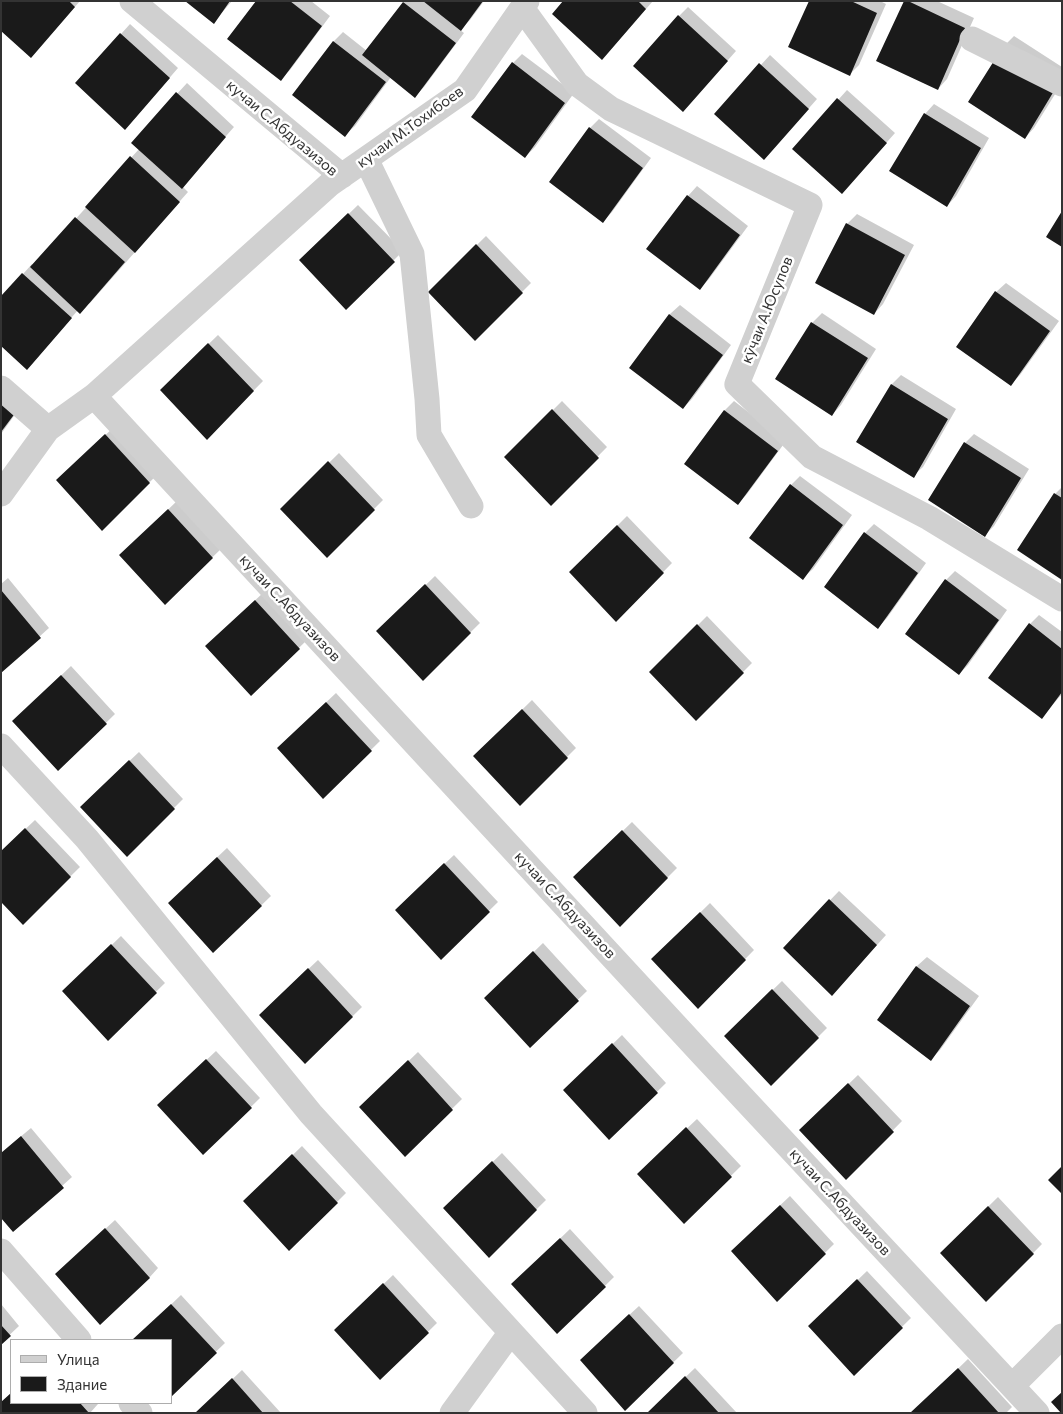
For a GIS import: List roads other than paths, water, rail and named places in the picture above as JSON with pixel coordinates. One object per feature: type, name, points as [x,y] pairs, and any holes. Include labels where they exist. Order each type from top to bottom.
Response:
[{"type":"street","name":"кучаи С.Абдуазизов","points":[[1,494],[48,429],[94,396],[330,184],[342,176],[132,1]]},
{"type":"street","name":"кучаи М.Тохибоев","points":[[342,176],[465,90],[524,5]]},
{"type":"street","name":"кӯчаи А.Юсупов","points":[[524,5],[577,84],[611,109],[810,205],[737,384],[812,457],[929,518],[1062,599]]},
{"type":"street","points":[[972,39],[1062,84]]},
{"type":"street","points":[[366,159],[412,254],[429,435],[471,506]]},
{"type":"street","points":[[1,388],[48,429]]},
{"type":"street","name":"кучаи С.Абдуазизов","points":[[94,396],[702,1054],[1037,1413]]},
{"type":"street","points":[[1,746],[87,839],[310,1114],[585,1413]]},
{"type":"street","points":[[1,1251],[78,1339]]},
{"type":"street","points":[[452,1413],[511,1332]]},
{"type":"street","points":[[1012,1386],[1062,1336]]}]
